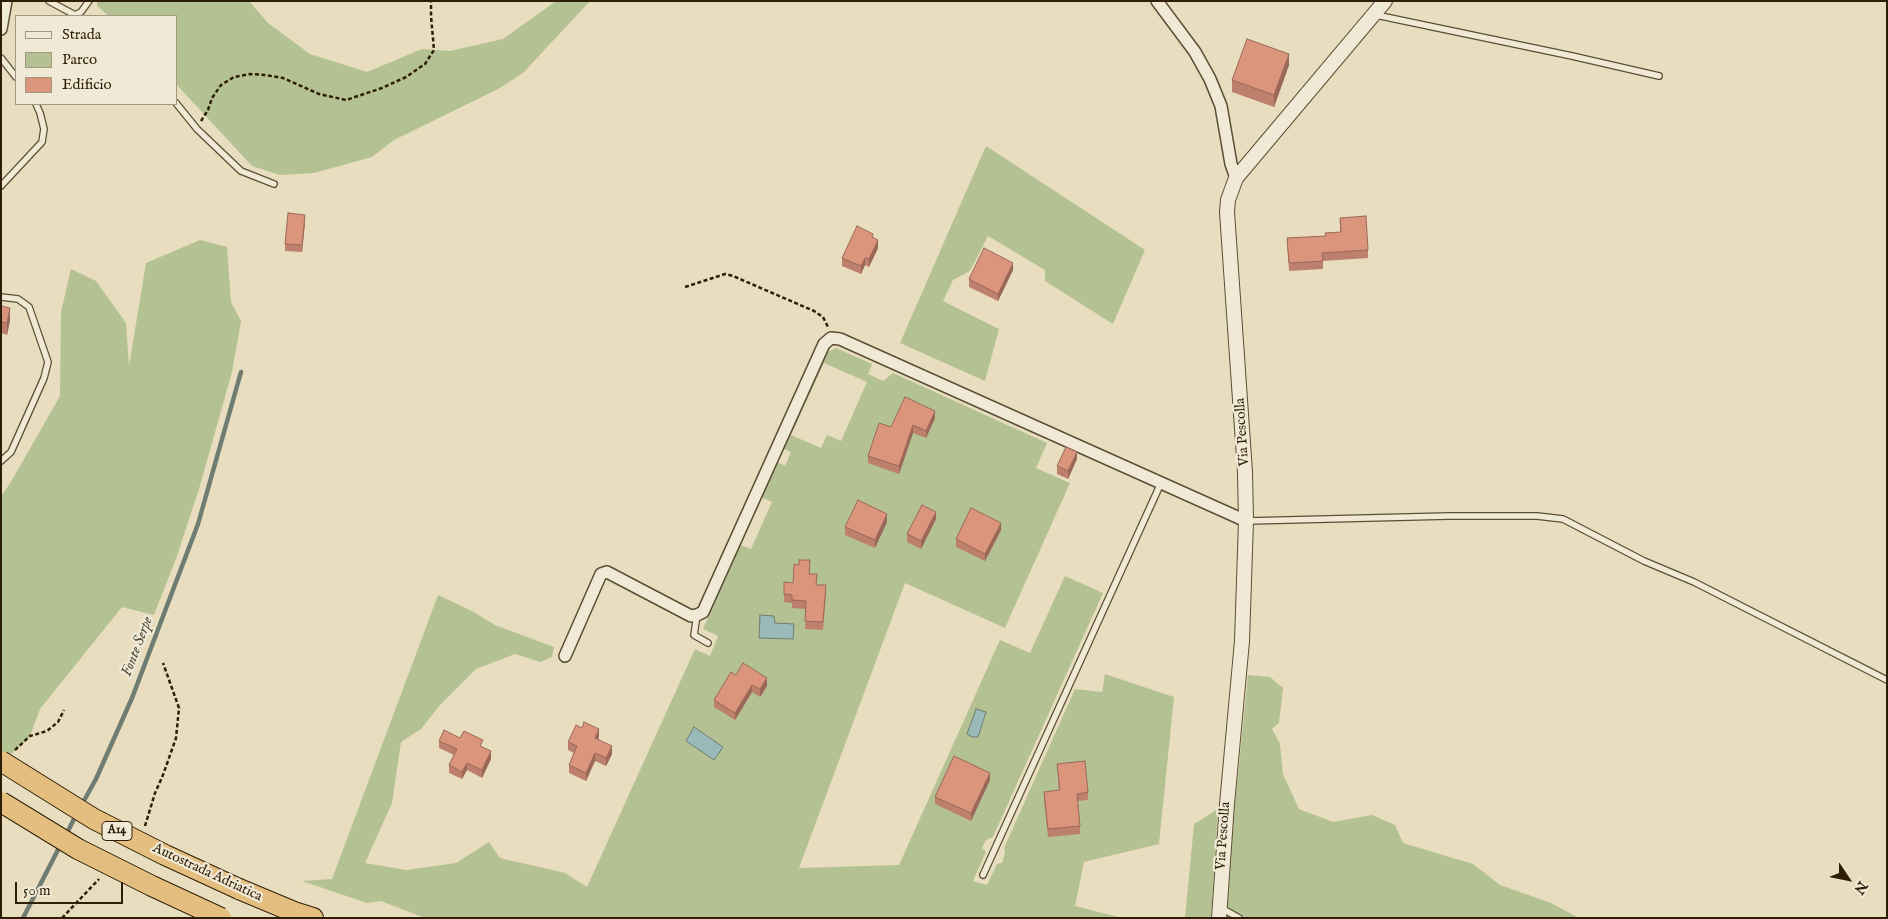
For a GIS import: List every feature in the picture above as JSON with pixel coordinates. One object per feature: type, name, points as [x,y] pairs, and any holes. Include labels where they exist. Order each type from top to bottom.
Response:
[{"type":"highway","name":"Autostrada Adriatica","points":[[1,761],[94,819],[239,889],[313,918]]},
{"type":"highway","name":"A14","points":[[1,802],[78,849],[222,918]]},
{"type":"street","points":[[1,29],[6,1]]},
{"type":"street","points":[[1157,1],[1196,52],[1222,106],[1231,164],[1236,178]]},
{"type":"street","name":"Via Pescolla","points":[[1219,912],[1242,641],[1246,521],[1245,472],[1227,212],[1228,200],[1236,178],[1385,1]]},
{"type":"street","points":[[566,656],[601,574],[607,572],[691,616],[703,612],[824,344],[831,338],[840,338],[1246,521]]},
{"type":"lane","points":[[49,1],[75,15],[82,14],[89,1]]},
{"type":"lane","points":[[1374,14],[1659,76]]},
{"type":"lane","points":[[1,58],[15,76]]},
{"type":"lane","points":[[1,186],[42,142],[44,129],[36,105]]},
{"type":"lane","points":[[178,105],[197,129],[241,171],[274,184]]},
{"type":"lane","points":[[1,297],[18,299],[29,307],[48,362],[44,378],[11,452],[1,461]]},
{"type":"lane","points":[[983,875],[1161,483]]},
{"type":"lane","points":[[1246,521],[1449,516],[1537,516],[1563,519],[1644,561],[1711,591],[1887,680]]},
{"type":"lane","points":[[697,615],[694,636],[708,643]]},
{"type":"lane","points":[[1219,912],[1239,918]]},
{"type":"path","points":[[197,129],[208,110],[212,98],[221,85],[234,77],[250,74],[283,78],[319,94],[346,100],[382,88],[406,77],[425,64],[434,50],[431,16],[432,1]]},
{"type":"path","points":[[684,287],[725,274],[733,276],[814,311],[823,317],[831,338]]},
{"type":"path","points":[[148,819],[154,793],[163,775],[176,738],[179,708],[163,663]]},
{"type":"path","points":[[30,736],[47,731],[58,722],[64,710]]},
{"type":"green space","points":[[97,1],[249,1],[268,23],[310,54],[367,72],[422,49],[450,51],[503,39],[556,1],[590,1],[523,73],[498,89],[394,140],[372,157],[314,173],[280,175],[252,166],[178,86],[178,15],[108,15],[97,6]]},
{"type":"green space","points":[[986,146],[1145,250],[1113,324],[1045,281],[1045,270],[988,236],[970,271],[953,280],[943,301],[999,329],[985,381],[900,343]]},
{"type":"green space","points":[[200,240],[227,247],[231,302],[241,321],[232,372],[199,489],[177,556],[154,615],[122,607],[40,709],[30,736],[1,764],[1,497],[60,396],[61,312],[71,269],[96,281],[126,323],[129,366],[146,263]]},
{"type":"green space","points":[[836,348],[872,364],[868,374],[883,381],[893,373],[1047,443],[1036,468],[1070,483],[1005,628],[905,583],[799,868],[899,865],[1000,640],[1030,653],[1065,576],[1103,593],[993,837],[986,840],[982,848],[986,852],[973,881],[987,885],[997,864],[1002,863],[1005,853],[1004,848],[1075,689],[1102,692],[1105,674],[1174,697],[1159,844],[1084,862],[1075,906],[1122,918],[425,918],[381,901],[367,903],[302,881],[332,879],[438,595],[472,611],[495,625],[554,647],[552,657],[540,662],[515,654],[476,669],[440,705],[421,729],[401,742],[392,803],[365,863],[406,870],[456,863],[489,842],[500,858],[565,873],[587,887],[695,649],[710,656],[718,636],[703,629],[740,545],[751,549],[772,502],[760,497],[776,462],[785,466],[791,452],[782,448],[826,353]],"holes":[[[824,363],[867,382],[841,441],[827,435],[821,448],[791,435]]]},
{"type":"green space","points":[[1248,675],[1270,677],[1283,688],[1279,723],[1272,729],[1280,744],[1283,774],[1299,809],[1333,822],[1372,815],[1395,825],[1403,843],[1473,864],[1500,885],[1551,903],[1579,918],[1227,918],[1226,894]]},
{"type":"green space","points":[[1218,809],[1211,918],[1185,918],[1194,824]]},
{"type":"water","points":[[760,615],[774,616],[775,623],[794,624],[793,639],[759,638]]},
{"type":"water","points":[[976,709],[986,712],[978,737],[972,737],[967,734]]},
{"type":"water","points":[[694,727],[723,747],[714,760],[686,741]]},
{"type":"building","points":[[1247,39],[1289,54],[1274,95],[1232,80]]},
{"type":"building","points":[[288,213],[305,215],[302,245],[285,244]]},
{"type":"building","points":[[1366,216],[1368,250],[1322,253],[1323,261],[1289,263],[1287,238],[1326,236],[1325,233],[1341,232],[1340,218]]},
{"type":"building","points":[[857,226],[873,234],[872,237],[878,240],[869,259],[865,258],[861,266],[842,258]]},
{"type":"building","points":[[984,248],[1013,263],[998,294],[969,279]]},
{"type":"building","points":[[1,306],[10,308],[7,323],[1,322]]},
{"type":"building","points":[[905,397],[935,411],[926,431],[913,425],[899,466],[868,456],[879,423],[891,427]]},
{"type":"building","points":[[1066,447],[1077,452],[1068,471],[1057,466]]},
{"type":"building","points":[[858,500],[887,514],[875,540],[845,527]]},
{"type":"building","points":[[922,505],[936,512],[921,541],[907,534]]},
{"type":"building","points":[[971,508],[1001,523],[985,554],[956,539]]},
{"type":"building","points":[[799,560],[810,560],[809,574],[817,574],[816,585],[826,585],[823,622],[805,621],[806,601],[792,600],[792,595],[784,594],[784,582],[793,583],[794,564],[799,565]]},
{"type":"building","points":[[743,663],[767,678],[760,689],[752,685],[735,713],[714,700],[731,672],[736,675]]},
{"type":"building","points":[[584,722],[599,729],[595,738],[612,746],[606,758],[595,753],[586,773],[569,765],[577,746],[568,742],[576,725],[582,728]]},
{"type":"building","points":[[444,730],[460,738],[464,731],[483,740],[480,746],[491,751],[482,770],[467,763],[462,772],[449,765],[457,749],[439,741]]},
{"type":"building","points":[[954,756],[990,773],[971,813],[935,797]]},
{"type":"building","points":[[1085,761],[1088,792],[1077,794],[1080,826],[1048,829],[1044,792],[1060,790],[1057,764]]},
{"type":"waterway","name":"Fonte Serpe","points":[[81,806],[96,779],[132,698],[198,524],[241,372]]},
{"type":"waterway","name":"Fonte Serpe","points":[[66,835],[76,815]]},
{"type":"waterway","name":"Fonte Serpe","points":[[23,918],[61,844]]}]
